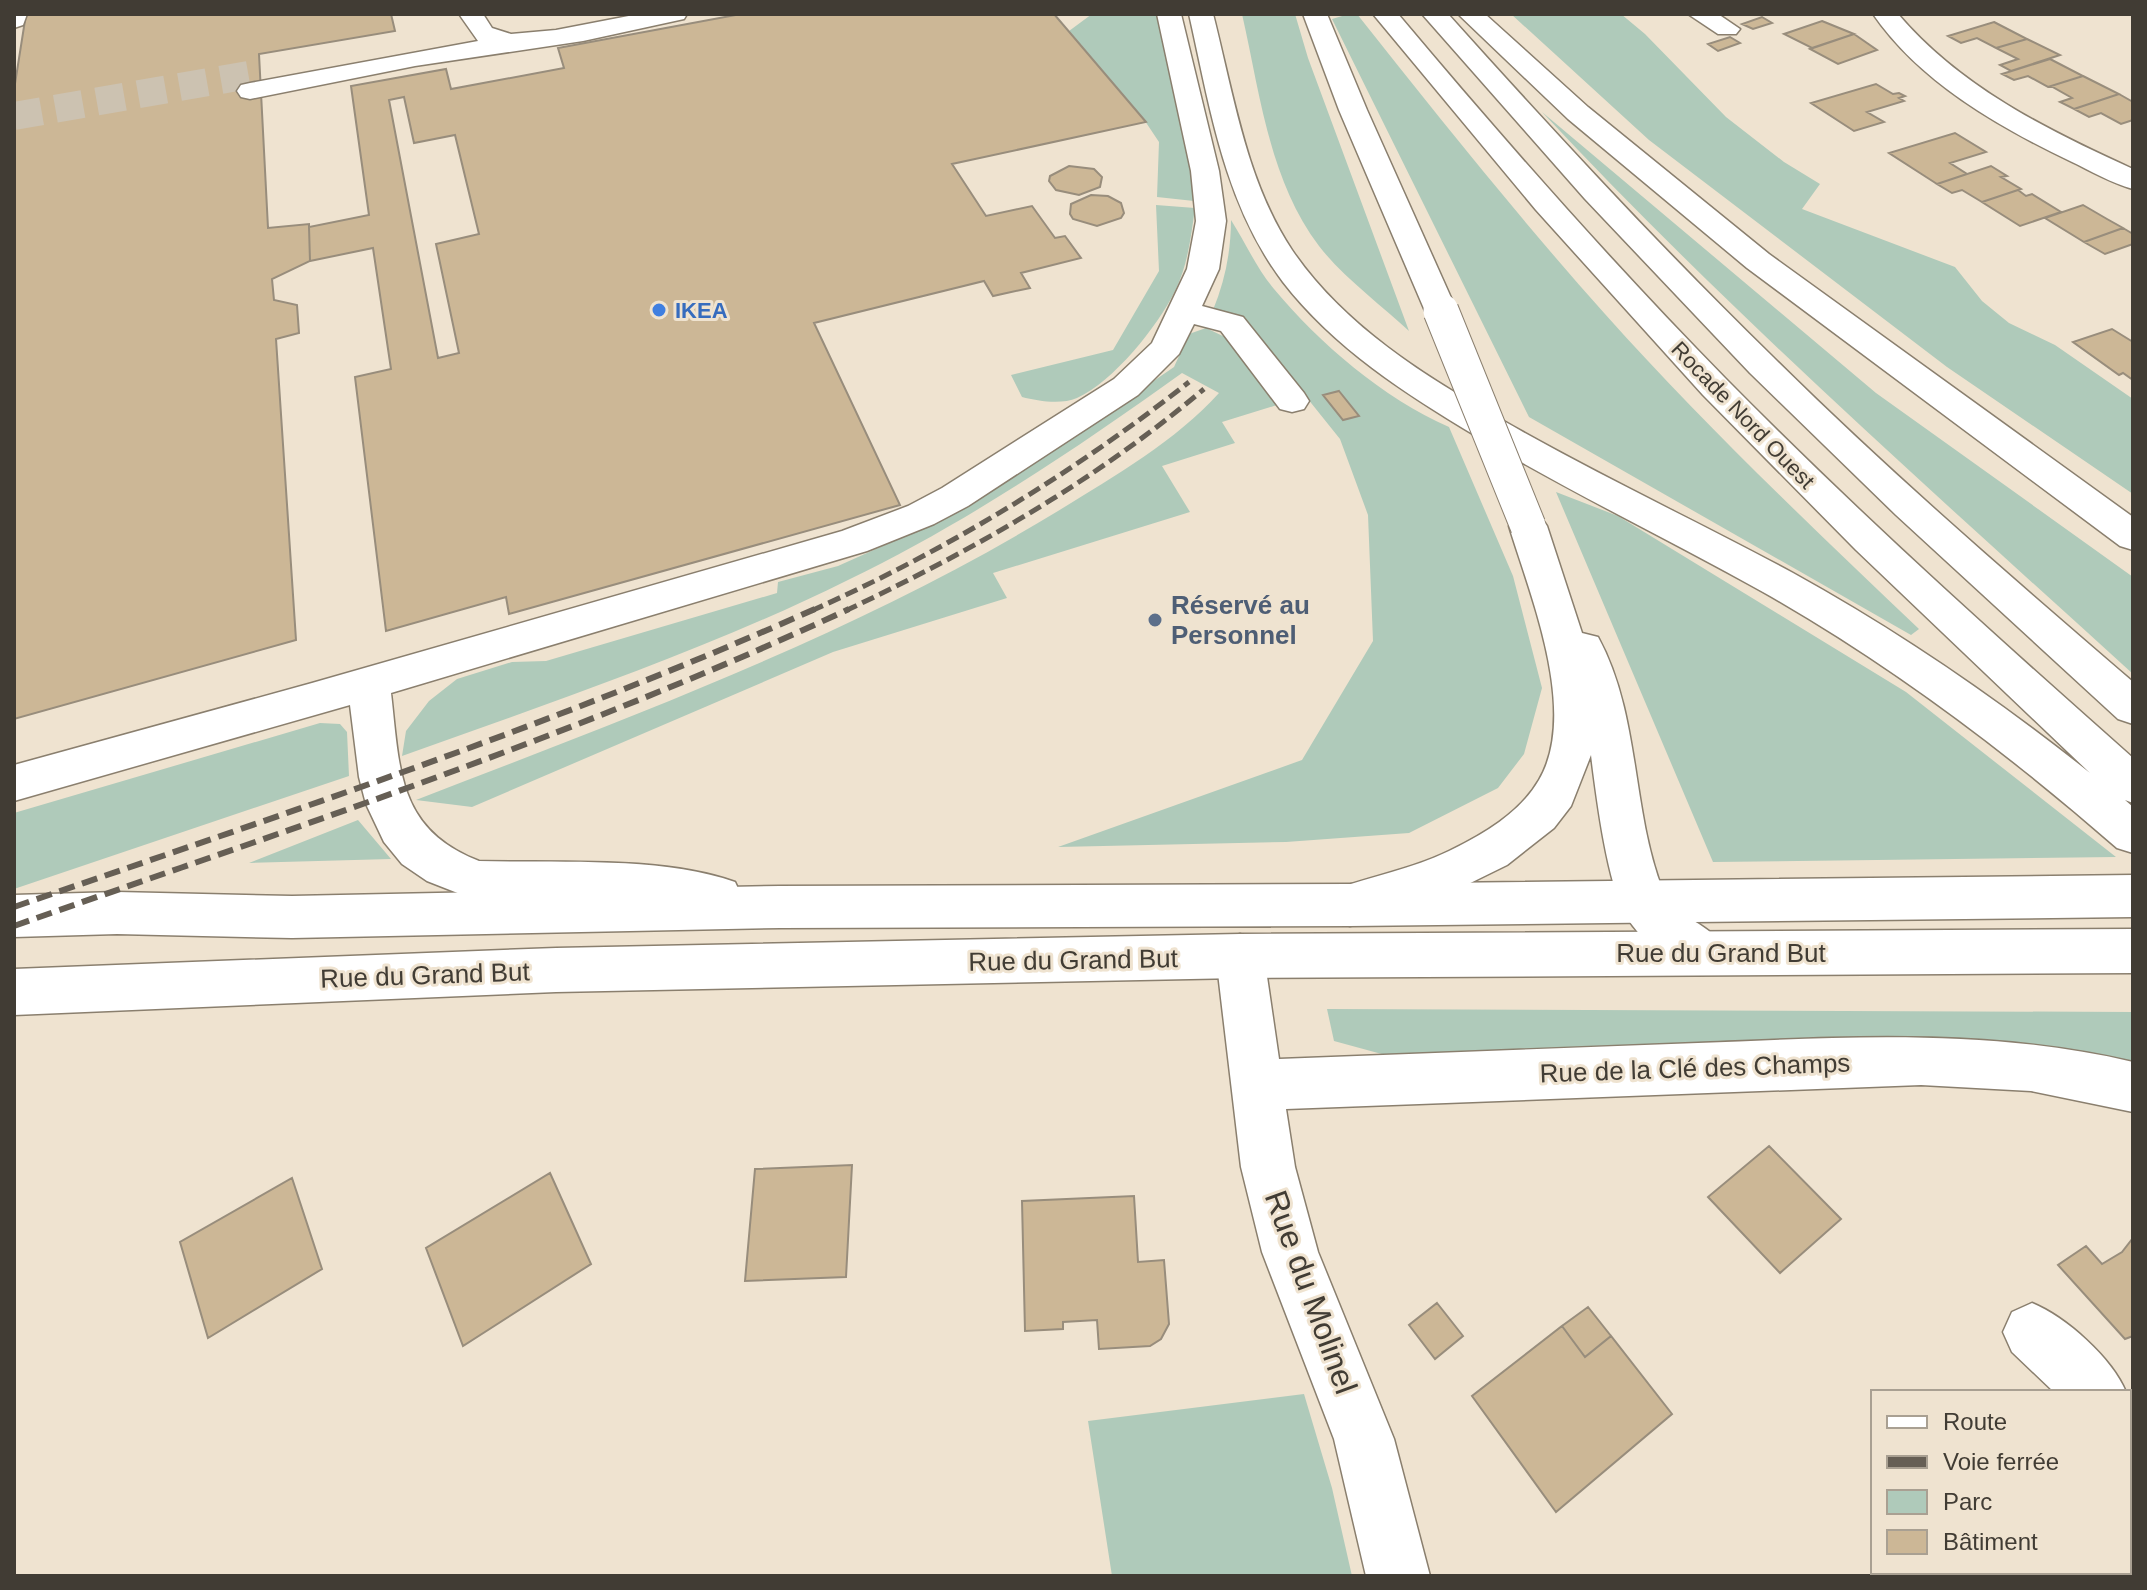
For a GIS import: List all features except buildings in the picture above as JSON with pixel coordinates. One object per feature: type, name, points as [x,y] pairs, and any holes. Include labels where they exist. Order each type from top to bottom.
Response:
[{"type":"main road","points":[[462,14],[442,34],[426,42],[255,82],[521,42],[675,14]]},
{"type":"main road","points":[[471,14],[475,26],[487,36],[521,42]]},
{"type":"main road","points":[[14,783],[843,545],[921,515],[955,497],[1133,382],[1167,347],[1203,269],[1209,243],[1210,195],[1169,14]]},
{"type":"main road","points":[[1201,14],[1247,191],[1262,223],[1297,278],[1356,341],[1389,366],[1512,442],[1767,577],[1892,650],[1999,725],[2133,834]]},
{"type":"main road","points":[[1315,14],[1528,526],[1596,679],[1606,715],[1629,853],[1643,902],[1661,925],[1703,953]]},
{"type":"main road","name":"Rocade Nord Ouest","points":[[1385,14],[1545,203],[1680,351],[1832,505],[2133,785]]},
{"type":"main road","name":"Rocade Nord Ouest","points":[[1434,14],[1608,208],[1790,393],[1887,486],[2133,707]]},
{"type":"main road","points":[[1470,14],[1578,113],[1691,208],[1837,321],[2133,536]]},
{"type":"main road","points":[[1700,14],[1727,29]]},
{"type":"main road","points":[[1885,14],[1917,49],[1971,92],[2046,138],[2133,180]]},
{"type":"main road","points":[[1185,311],[1232,324],[1292,401]]},
{"type":"main road","points":[[1350,905],[1424,884],[1475,860],[1534,818],[1554,795],[1564,775],[1571,747],[1571,666],[1528,526]]},
{"type":"main road","points":[[369,683],[383,792],[391,814],[403,836],[432,862],[451,873],[478,881],[649,886],[780,907]]},
{"type":"main road","name":"Rue du Grand But","points":[[14,916],[103,913],[433,916],[780,907],[1350,905],[2133,896]]},
{"type":"main road","name":"Rue du Grand But","points":[[14,992],[527,971],[1240,956],[2133,951]]},
{"type":"main road","name":"Rue du Molinel","points":[[1240,956],[1268,1167],[1290,1252],[1364,1439],[1398,1576]]},
{"type":"main road","name":"Rue de la Clé des Champs","points":[[1255,1085],[1869,1061],[2013,1065],[2090,1075],[2133,1087]]},
{"type":"main road","points":[[2032,1332],[2095,1390]]},
{"type":"green space","points":[[1092,14],[1159,14],[1194,166],[1194,201],[1157,197],[1159,142],[1069,31]]},
{"type":"green space","points":[[1242,14],[1295,14],[1308,58],[1409,331],[1339,268],[1319,246],[1302,220],[1288,193],[1268,135]]},
{"type":"green space","points":[[1357,14],[1510,204],[1681,396],[1919,629],[1911,635],[1529,417],[1332,19]]},
{"type":"green space","points":[[1511,14],[1621,14],[1645,34],[1726,117],[1784,162],[1820,184],[1802,209],[1955,267],[1982,301],[2009,323],[2055,345],[2133,399],[2133,494],[1947,367],[1649,140]]},
{"type":"green space","points":[[1542,112],[1876,393],[2133,577],[2133,674],[1758,329]]},
{"type":"green space","points":[[1156,205],[1195,208],[1183,271],[1158,320],[1119,366],[1077,398],[1042,401],[1022,397],[1011,375],[1113,350],[1159,271]]},
{"type":"green space","points":[[1231,220],[1268,281],[1311,330],[1377,385],[1449,427],[1513,576],[1542,688],[1524,754],[1498,788],[1409,833],[1286,842],[1058,847],[1302,760],[1373,641],[1368,515],[1340,439],[1242,317],[1213,310],[1226,266]]},
{"type":"green space","points":[[1206,328],[1227,338],[1277,405],[1222,422],[1235,443],[1162,466],[1190,512],[993,573],[1007,598],[833,652],[472,807],[416,800],[663,704],[903,596],[981,555],[1122,471],[1183,427],[1219,393],[1182,373],[1020,484],[848,580],[684,653],[402,756],[406,731],[429,701],[457,679],[512,662],[546,661],[777,593],[778,582],[838,566],[925,527],[1025,469],[1174,367],[1189,334]]},
{"type":"green space","points":[[1556,492],[1618,516],[1906,692],[2116,857],[1713,862]]},
{"type":"green space","points":[[320,723],[340,724],[347,732],[349,776],[14,889],[14,813]]},
{"type":"green space","points":[[358,820],[391,859],[249,863]]},
{"type":"green space","points":[[1327,1009],[2133,1012],[2133,1063],[2019,1042],[1389,1056],[1334,1041]]},
{"type":"green space","points":[[1304,1394],[1332,1488],[1352,1576],[1112,1576],[1088,1421]]},
{"type":"tunnel","points":[[14,116],[260,73]]},
{"type":"railway","points":[[811,611],[911,562],[1007,508],[1100,448],[1189,382]]},
{"type":"railway","points":[[845,611],[940,564],[1032,512],[1120,454],[1204,389]]},
{"type":"railway","points":[[14,907],[518,730],[815,609]]},
{"type":"railway","points":[[14,926],[540,739],[747,655],[849,609]]},
{"type":"place","name":"IKEA","points":[[659,310]]},
{"type":"place","name":"Réservé au Personnel","points":[[1155,620]]}]
